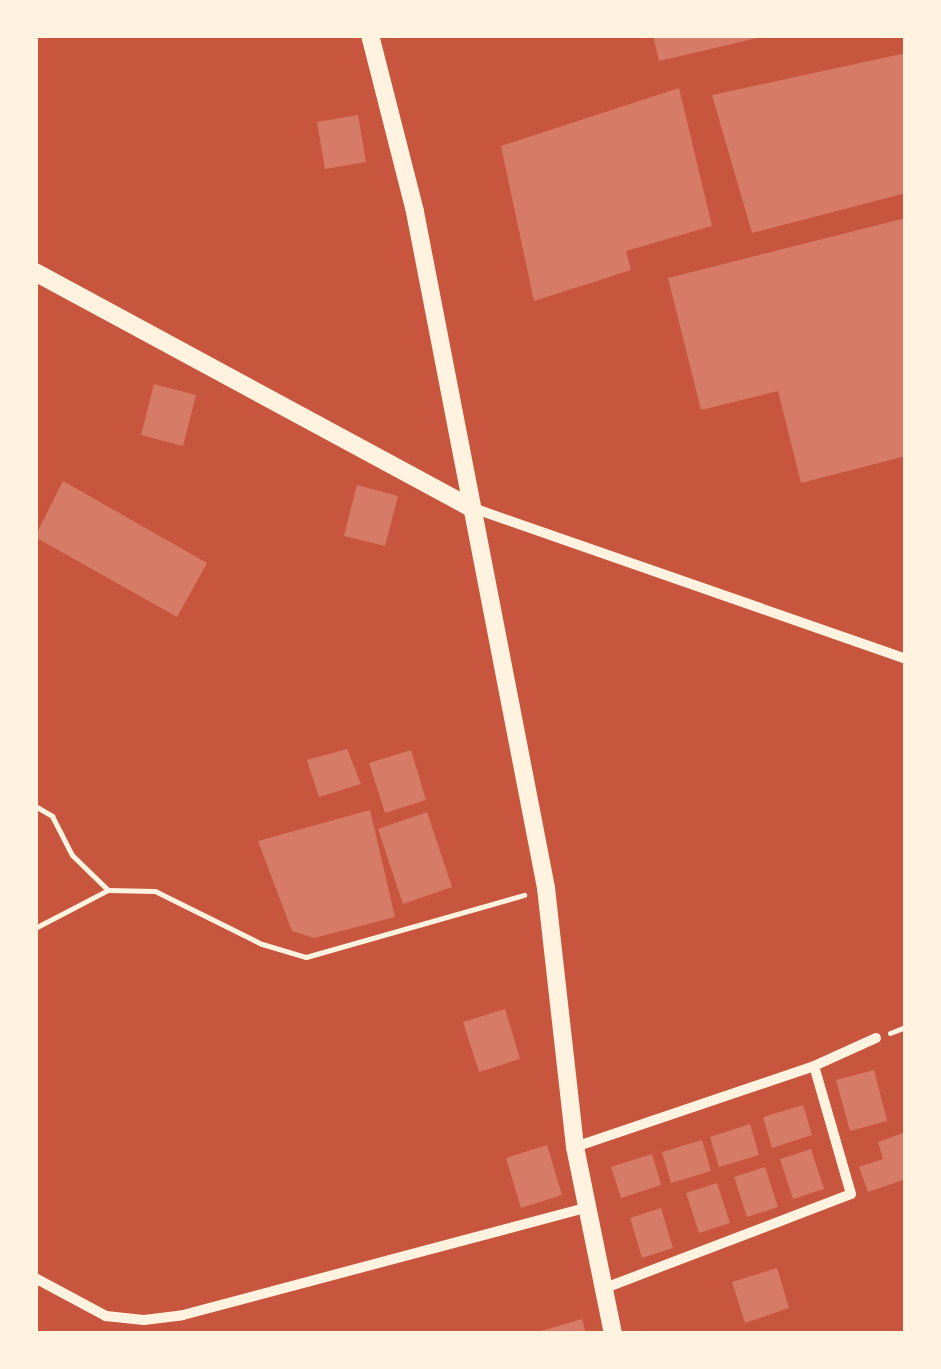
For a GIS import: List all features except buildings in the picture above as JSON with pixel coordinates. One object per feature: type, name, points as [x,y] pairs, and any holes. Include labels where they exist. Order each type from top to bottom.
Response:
[{"type":"street","points":[[370,35],[415,212],[468,506],[546,888],[574,1147],[613,1334]]},
{"type":"street","points":[[35,272],[468,506],[906,658]]},
{"type":"street","points":[[574,1147],[814,1066],[876,1038]]},
{"type":"street","points":[[605,1288],[851,1194],[814,1066]]},
{"type":"street","points":[[35,1278],[106,1316],[144,1320],[184,1314],[584,1208]]},
{"type":"path","points":[[35,806],[52,816],[72,855],[108,890]]},
{"type":"path","points":[[35,928],[108,890],[155,890],[262,944],[306,957],[546,888]]}]
